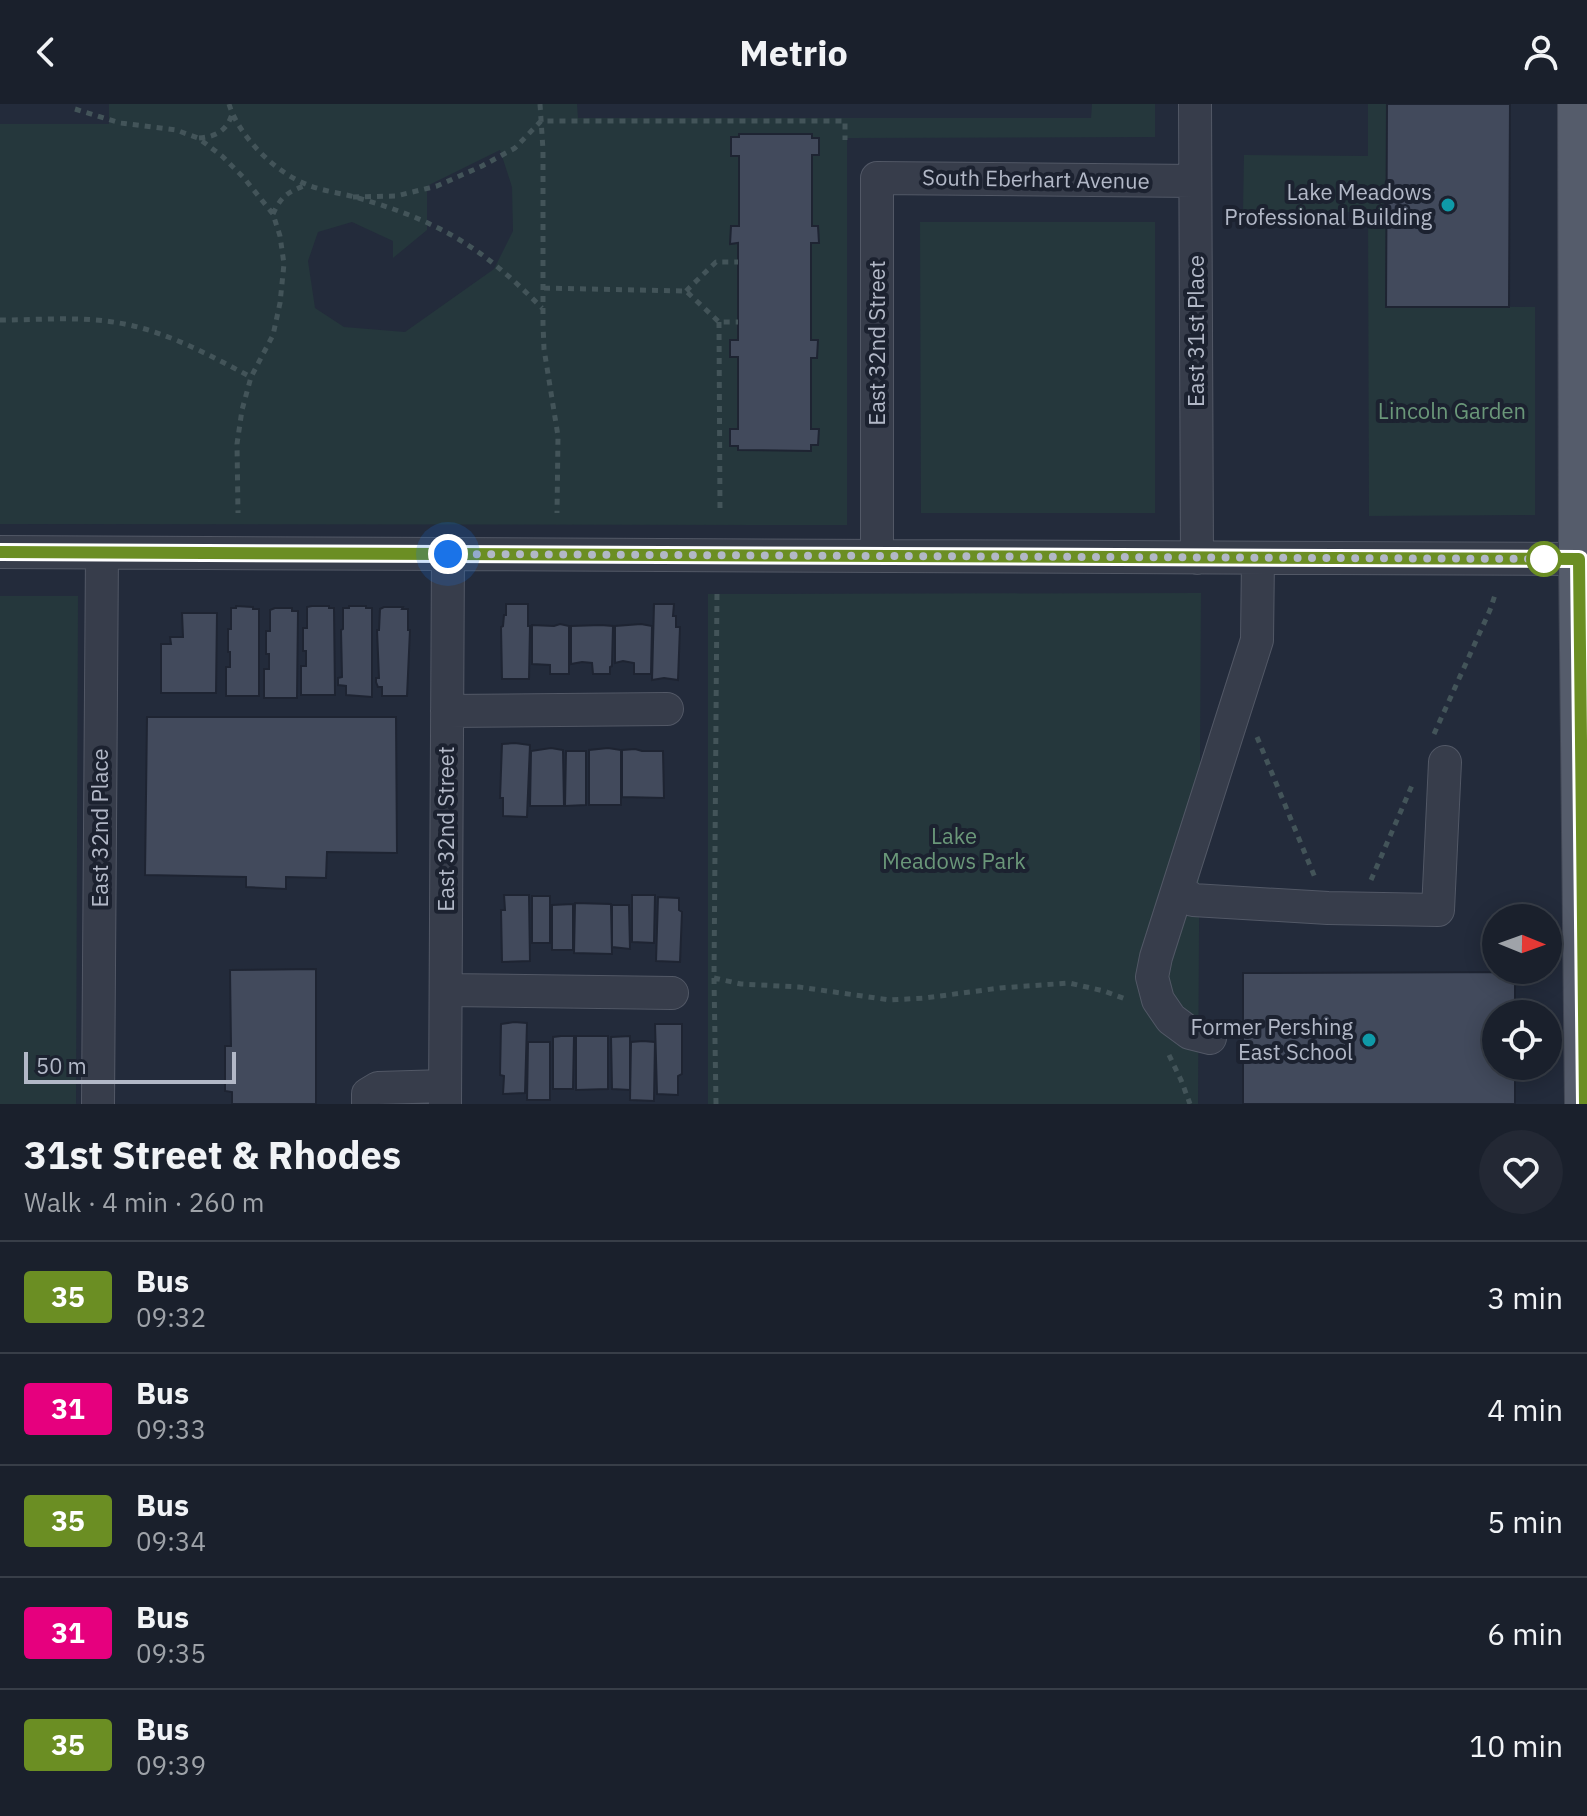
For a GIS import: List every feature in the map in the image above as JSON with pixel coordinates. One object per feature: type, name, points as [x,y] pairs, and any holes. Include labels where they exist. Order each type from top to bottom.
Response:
[{"type":"main road","points":[[1578,104],[1585,1104]]},
{"type":"street","name":"East 31st Place","points":[[1195,104],[1197,558]]},
{"type":"street","name":"South Eberhart Avenue","points":[[877,178],[1195,181]]},
{"type":"street","name":"East 32nd Street","points":[[877,178],[877,556]]},
{"type":"street","points":[[0,552],[1583,558]]},
{"type":"street","name":"East 32nd Place","points":[[98,1104],[102,553]]},
{"type":"street","name":"East 32nd Street","points":[[445,1095],[448,554]]},
{"type":"street","points":[[1210,1038],[1190,1033],[1171,1019],[1158,1000],[1152,977],[1257,640],[1258,558]]},
{"type":"street","points":[[447,711],[667,709]]},
{"type":"street","points":[[1178,889],[1193,900],[1438,910],[1431,760]]},
{"type":"street","points":[[446,990],[672,993]]},
{"type":"street","points":[[368,1104],[368,1094],[378,1088],[445,1095]]},
{"type":"path","points":[[229,104],[242,132],[282,170],[306,185],[394,209],[435,226],[470,245],[506,272],[543,308]]},
{"type":"path","points":[[540,104],[544,349],[558,436],[557,513]]},
{"type":"path","points":[[75,109],[120,123],[176,130],[198,138],[244,178],[273,214],[284,264],[280,303],[273,335],[251,377],[242,410],[237,444],[238,513]]},
{"type":"path","points":[[198,138],[213,137],[230,122],[232,114]]},
{"type":"path","points":[[353,197],[396,196],[437,186],[515,148],[541,121],[845,121],[845,140]]},
{"type":"path","points":[[273,214],[279,200],[292,190],[306,185]]},
{"type":"path","points":[[686,291],[716,262],[738,262]]},
{"type":"path","points":[[544,288],[686,291],[719,322],[738,322]]},
{"type":"path","points":[[0,320],[117,322],[155,332],[198,349],[251,377]]},
{"type":"path","points":[[719,322],[720,513]]},
{"type":"path","points":[[716,1104],[717,589]]},
{"type":"path","points":[[1343,908],[1431,760],[1496,592]]},
{"type":"path","points":[[1254,728],[1343,908]]},
{"type":"path","points":[[714,978],[741,984],[799,987],[890,1000],[1069,983],[1104,991],[1134,1005]]},
{"type":"path","points":[[1168,1053],[1190,1104]]},
{"type":"green space","points":[[109,104],[577,104],[578,118],[1091,118],[1092,104],[1155,104],[1155,137],[847,138],[847,525],[0,524],[0,124],[109,124]],"holes":[[[731,138],[819,138],[819,155],[812,155],[812,226],[818,226],[819,242],[811,243],[811,340],[818,341],[817,358],[811,358],[811,429],[818,429],[818,445],[811,445],[810,451],[738,450],[738,446],[730,446],[730,430],[738,429],[738,357],[731,357],[730,340],[738,340],[738,243],[731,244],[731,226],[739,226],[739,156],[731,156]],[[500,150],[512,187],[513,231],[494,269],[405,332],[344,327],[315,308],[308,261],[318,232],[352,222],[393,241],[393,258],[427,230],[427,186]]]},
{"type":"green space","name":"Lincoln Garden","points":[[1368,104],[1387,104],[1387,306],[1535,307],[1535,515],[1369,516],[1368,212],[1243,212],[1244,155],[1368,156]]},
{"type":"green space","points":[[920,222],[1155,222],[1155,513],[921,513]]},
{"type":"green space","name":"Lake Meadows Park","points":[[1201,593],[1198,1104],[708,1104],[708,594]]},
{"type":"green space","points":[[0,596],[78,596],[76,1104],[0,1104]]},
{"type":"building","name":"Lake Meadows Professional Building","points":[[1387,104],[1510,104],[1509,307],[1386,307]]},
{"type":"building","points":[[739,134],[812,134],[812,138],[819,138],[819,155],[812,155],[812,226],[818,226],[819,243],[811,243],[811,340],[818,340],[817,358],[811,358],[811,429],[819,429],[818,445],[811,445],[811,451],[738,450],[738,446],[730,446],[730,429],[738,429],[738,357],[730,357],[730,340],[738,340],[738,243],[730,244],[731,226],[739,226],[739,156],[731,156],[731,137],[739,137]]},
{"type":"building","points":[[506,604],[528,604],[529,679],[502,679],[501,627]]},
{"type":"building","points":[[654,604],[674,604],[673,616],[676,616],[676,627],[680,627],[678,680],[652,680]]},
{"type":"building","points":[[307,607],[334,608],[335,695],[301,695],[301,666],[306,666],[303,628],[307,628]]},
{"type":"building","points":[[231,608],[259,609],[259,696],[226,696],[226,667],[230,667],[228,629],[231,629]]},
{"type":"building","points":[[343,608],[372,608],[372,697],[346,695],[346,686],[338,685],[338,678],[342,677]]},
{"type":"building","points":[[380,609],[408,609],[407,696],[382,696],[382,687],[378,687],[376,682],[379,678],[377,630]]},
{"type":"building","points":[[270,610],[298,611],[297,698],[264,698],[264,669],[269,669],[266,631],[270,631]]},
{"type":"building","points":[[182,613],[217,613],[216,693],[161,693],[161,644],[171,644],[170,637],[183,637]]},
{"type":"building","points":[[532,625],[569,626],[569,674],[550,674],[550,665],[532,664]]},
{"type":"building","points":[[571,626],[613,626],[610,674],[593,674],[592,663],[571,664]]},
{"type":"building","points":[[615,626],[652,626],[651,674],[634,674],[634,663],[615,663]]},
{"type":"building","points":[[147,717],[396,717],[397,853],[327,852],[326,878],[286,877],[286,889],[246,887],[246,877],[145,875]]},
{"type":"building","points":[[502,744],[530,745],[527,817],[503,816],[503,798],[500,798]]},
{"type":"building","points":[[563,750],[564,806],[530,806],[531,751]]},
{"type":"building","points":[[589,750],[621,750],[621,805],[589,805]]},
{"type":"building","points":[[622,750],[663,751],[664,798],[622,797]]},
{"type":"building","points":[[566,751],[586,751],[586,805],[565,806]]},
{"type":"building","points":[[504,895],[529,895],[530,961],[502,962],[501,910],[505,910]]},
{"type":"building","points":[[632,895],[655,895],[654,943],[632,942]]},
{"type":"building","points":[[532,896],[550,896],[550,943],[532,943]]},
{"type":"building","points":[[658,897],[679,898],[679,910],[682,912],[680,962],[656,961]]},
{"type":"building","points":[[575,903],[611,904],[612,954],[574,953]]},
{"type":"building","points":[[573,904],[573,950],[552,950],[552,905]]},
{"type":"building","points":[[612,905],[629,905],[630,949],[612,947]]},
{"type":"building","points":[[316,969],[316,1104],[232,1104],[232,1092],[225,1091],[225,1046],[231,1046],[230,970]]},
{"type":"building","name":"Former Pershing East School","points":[[1482,972],[1482,984],[1515,984],[1515,1000],[1482,1000],[1482,1080],[1515,1080],[1515,1104],[1243,1104],[1243,973]]},
{"type":"building","points":[[527,1023],[525,1093],[503,1094],[504,1076],[500,1075],[501,1024]]},
{"type":"building","points":[[655,1024],[682,1024],[682,1074],[678,1076],[678,1095],[657,1094]]},
{"type":"building","points":[[574,1036],[573,1089],[553,1089],[553,1037]]},
{"type":"building","points":[[576,1036],[608,1036],[608,1089],[576,1090]]},
{"type":"building","points":[[630,1036],[630,1090],[612,1089],[611,1037]]},
{"type":"building","points":[[528,1042],[550,1042],[550,1100],[527,1100]]},
{"type":"building","points":[[631,1042],[655,1042],[654,1101],[630,1100]]},
{"type":"bus line","name":"35","points":[[0,552],[1579,559],[1585,1104]]},
{"type":"place","name":"Lake Meadows Professional Building","points":[[1448,205]]},
{"type":"place","name":"Former Pershing East School","points":[[1369,1040]]},
{"type":"route","points":[[448,554],[1544,559]]}]
